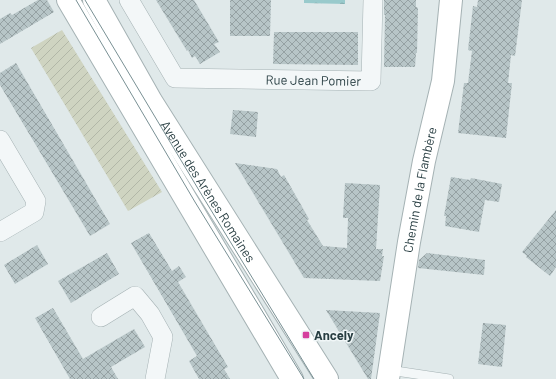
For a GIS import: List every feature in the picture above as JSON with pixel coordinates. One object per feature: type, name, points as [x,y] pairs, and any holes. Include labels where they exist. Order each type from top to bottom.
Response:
[{"type":"main road","name":"Avenue des Arènes Romaines","points":[[68,0],[292,379]]},
{"type":"main road","name":"Avenue des Arènes Romaines","points":[[94,0],[151,101],[327,379]]},
{"type":"main road","name":"Chemin de la Flambère","points":[[388,374],[410,235],[424,161],[443,81],[451,0]]},
{"type":"street","name":"Rue Jean Pomier","points":[[129,0],[175,78],[371,81],[373,0]]},
{"type":"street","points":[[0,140],[36,201],[34,212],[0,232]]},
{"type":"street","points":[[101,317],[135,296],[150,314],[163,337],[155,379]]},
{"type":"lane","points":[[388,374],[449,379]]},
{"type":"green space","points":[[62,30],[162,192],[128,211],[31,48]]},
{"type":"water","points":[[304,0],[345,0],[345,4],[304,3]]},
{"type":"building","points":[[38,0],[47,0],[54,12],[0,44],[0,19],[10,13],[12,15]]},
{"type":"building","points":[[156,0],[194,0],[219,42],[214,44],[220,52],[200,64],[195,56],[192,58]]},
{"type":"building","points":[[230,0],[271,0],[270,36],[230,36]]},
{"type":"building","points":[[384,0],[416,0],[416,7],[418,8],[417,53],[415,67],[384,67]]},
{"type":"building","points":[[478,0],[522,0],[515,56],[511,55],[508,83],[512,83],[506,138],[458,133],[464,83],[468,83],[472,51],[468,50],[473,6],[477,7]]},
{"type":"building","points":[[274,32],[358,32],[358,65],[273,64]]},
{"type":"building","points":[[16,63],[110,224],[90,236],[0,85],[0,73]]},
{"type":"building","points":[[233,110],[258,112],[256,137],[230,134]]},
{"type":"building","points":[[235,163],[277,169],[281,177],[284,175],[309,219],[307,220],[323,246],[347,248],[348,218],[343,218],[345,183],[380,185],[376,249],[383,249],[382,256],[384,256],[380,281],[304,278]]},
{"type":"building","points":[[451,177],[470,180],[471,178],[502,184],[499,202],[485,200],[479,232],[445,226],[446,216],[444,216]]},
{"type":"building","points":[[556,210],[556,267],[550,276],[522,252]]},
{"type":"building","points":[[149,233],[172,271],[179,266],[186,277],[178,282],[228,367],[224,369],[230,379],[199,379],[189,361],[197,356],[131,243]]},
{"type":"building","points":[[37,245],[48,264],[15,284],[4,265]]},
{"type":"building","points":[[107,253],[119,274],[71,303],[58,281]]},
{"type":"building","points":[[427,253],[485,260],[484,275],[418,268],[419,260]]},
{"type":"building","points":[[53,308],[83,359],[134,329],[145,347],[111,367],[118,379],[70,379],[35,318]]},
{"type":"building","points":[[326,310],[380,313],[371,379],[368,379]]},
{"type":"building","points":[[483,323],[506,325],[502,367],[478,364]]},
{"type":"tram line","points":[[76,0],[195,202],[304,379]]},
{"type":"tram line","points":[[85,0],[314,379]]},
{"type":"place","name":"Ancely","points":[[306,335]]}]
